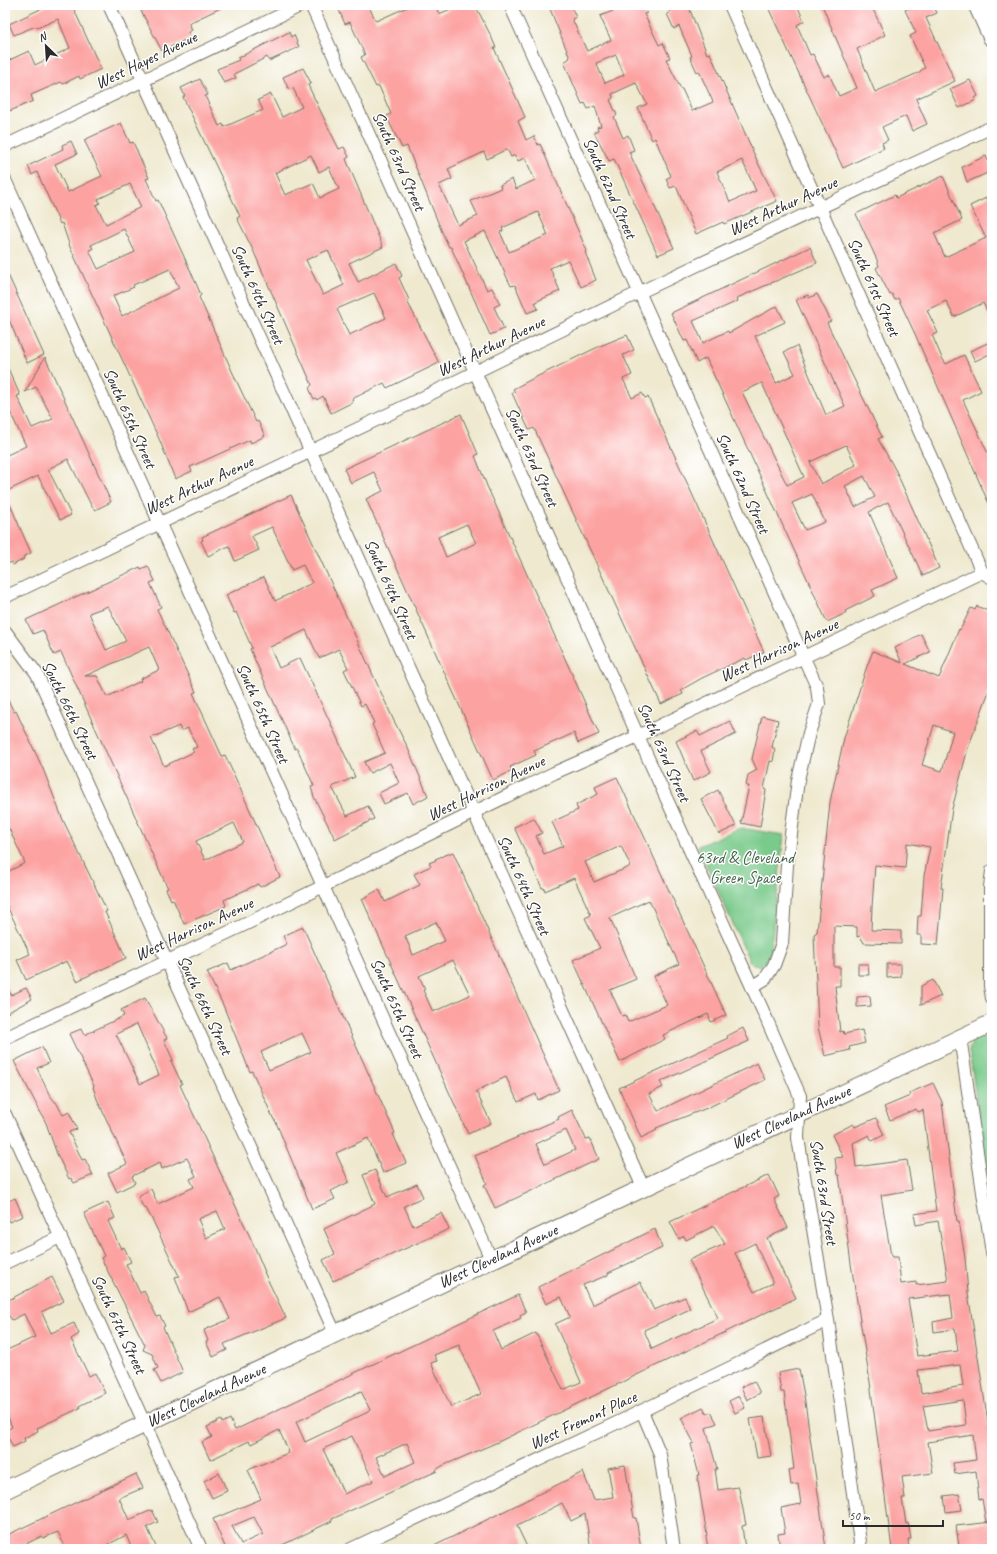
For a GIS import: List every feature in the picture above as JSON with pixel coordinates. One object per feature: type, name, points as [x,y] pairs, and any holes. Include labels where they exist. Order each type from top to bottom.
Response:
[{"type":"street","name":"South 64th Street","points":[[109,5],[311,451],[473,814],[643,1187]]},
{"type":"street","name":"West Hayes Avenue","points":[[5,146],[302,5]]},
{"type":"street","name":"South 63rd Street","points":[[311,5],[800,1096],[798,1138],[828,1320],[861,1549]]},
{"type":"street","name":"South 62nd Street","points":[[510,5],[638,293],[817,687],[820,704],[809,734],[798,780],[787,866],[782,943],[774,965],[765,979],[752,986]]},
{"type":"street","name":"South 61st Street","points":[[730,5],[987,575]]},
{"type":"street","points":[[977,5],[992,38]]},
{"type":"street","name":"West Arthur Avenue","points":[[5,597],[638,293],[992,127]]},
{"type":"street","name":"South 65th Street","points":[[5,180],[158,523],[491,1259]]},
{"type":"street","name":"West Harrison Avenue","points":[[5,1038],[473,814],[554,773],[638,736],[804,657],[987,575]]},
{"type":"street","name":"South 66th Street","points":[[5,631],[38,674],[166,962],[335,1333]]},
{"type":"street","points":[[992,871],[990,888],[990,986],[992,998]]},
{"type":"street","name":"West Cleveland Avenue","points":[[5,1490],[992,1023]]},
{"type":"street","points":[[960,1037],[992,1253]]},
{"type":"street","name":"South 67th Street","points":[[5,1114],[146,1424],[201,1549]]},
{"type":"street","points":[[5,1263],[60,1237]]},
{"type":"street","name":"West Fremont Place","points":[[351,1549],[642,1411],[828,1320]]},
{"type":"street","points":[[642,1411],[660,1454],[674,1549]]},
{"type":"green space","name":"63rd & Cleveland Green Space","points":[[740,828],[784,835],[770,953],[765,962],[760,966],[753,965],[750,962],[698,846]]},
{"type":"green space","points":[[992,1032],[992,1206],[969,1050],[972,1042]]},
{"type":"building","points":[[49,5],[72,5],[101,69],[80,79],[79,76],[63,84],[61,82],[31,95],[33,101],[10,111],[5,101],[5,62],[29,51],[35,65],[70,48],[58,19],[37,28],[36,26],[14,35],[9,24]]},
{"type":"building","points":[[138,5],[227,5],[189,23],[192,30],[188,32],[191,37],[162,51]]},
{"type":"building","points":[[341,5],[368,5],[376,21],[412,5],[435,5],[439,14],[460,5],[475,5],[491,36],[496,48],[494,48],[525,117],[518,121],[526,140],[534,136],[538,145],[540,144],[587,251],[585,252],[596,280],[581,287],[568,260],[550,268],[560,291],[535,302],[538,309],[527,313],[515,285],[511,286],[485,231],[464,241],[487,290],[492,288],[500,304],[494,307],[504,329],[490,335],[451,247],[449,247],[442,232],[407,146],[402,148],[391,126],[387,116],[391,114],[379,86],[376,87],[361,57],[365,55],[350,22],[345,24],[339,10],[343,8]],"holes":[[[507,149],[511,157],[515,155],[518,161],[525,158],[535,180],[516,189],[512,179],[500,185],[501,188],[471,201],[478,216],[458,225],[439,185],[452,179],[448,169],[484,152],[487,159]],[[538,212],[548,235],[509,252],[500,232],[503,231],[502,228]]]},
{"type":"building","points":[[559,5],[570,5],[576,17],[572,19],[587,51],[611,40],[600,16],[629,5],[643,5],[647,13],[644,14],[659,45],[663,43],[670,58],[666,59],[692,111],[713,102],[699,71],[697,72],[690,57],[692,56],[679,26],[674,29],[667,14],[670,13],[666,5],[688,5],[707,54],[710,53],[758,163],[777,201],[724,224],[723,222],[696,234],[676,186],[670,188],[666,179],[671,176],[655,138],[652,140],[638,108],[647,104],[636,83],[612,94],[613,98],[610,100],[617,115],[614,117],[623,138],[628,135],[634,150],[629,152],[674,248],[658,255],[614,159],[609,161],[594,132],[598,130],[597,127],[601,126],[595,106],[588,109],[585,103],[582,104],[564,62],[570,58],[550,9]],"holes":[[[616,55],[624,75],[605,83],[596,63]],[[742,160],[756,191],[730,202],[717,172]]]},
{"type":"building","points":[[767,5],[797,5],[804,21],[797,25],[810,55],[813,54],[824,77],[829,74],[839,96],[857,88],[822,5],[871,5],[885,35],[857,49],[875,92],[920,72],[925,68],[910,36],[916,33],[905,10],[915,5],[933,5],[937,13],[926,18],[955,81],[916,99],[927,124],[912,131],[906,116],[882,127],[888,140],[882,143],[884,148],[843,168]]},
{"type":"building","points":[[289,32],[291,37],[294,35],[299,47],[269,61],[267,57],[234,74],[236,78],[224,83],[217,69],[239,60],[238,58]]},
{"type":"building","points":[[303,68],[311,83],[308,85],[339,149],[344,147],[349,157],[346,159],[383,247],[349,263],[358,282],[396,263],[402,276],[399,278],[409,300],[407,301],[439,363],[387,388],[384,383],[352,399],[353,402],[331,413],[323,396],[317,400],[316,398],[314,399],[309,388],[312,385],[253,250],[237,218],[240,216],[183,97],[185,96],[181,88],[200,79],[208,95],[205,96],[219,126],[223,124],[224,127],[263,110],[258,100],[271,94],[282,117],[302,107],[293,88],[289,90],[283,77]],"holes":[[[311,155],[319,172],[329,167],[339,189],[320,198],[313,183],[285,195],[275,173]],[[328,250],[344,285],[323,295],[306,260]],[[374,293],[386,318],[349,335],[337,309]]]},
{"type":"building","points":[[970,80],[978,96],[975,98],[976,100],[959,108],[950,89]]},
{"type":"building","points":[[121,123],[130,143],[133,142],[149,178],[146,179],[156,201],[158,200],[191,272],[201,295],[199,297],[236,380],[256,422],[258,421],[265,436],[251,443],[250,440],[190,467],[192,471],[175,479],[160,441],[70,247],[62,223],[60,224],[37,172],[32,175],[28,166],[63,149],[62,145],[71,141],[77,154],[55,164],[68,192],[102,176],[84,140]],"holes":[[[130,184],[141,207],[106,224],[96,205],[100,203],[98,199]],[[124,229],[135,252],[98,269],[89,250],[93,249],[91,245]],[[170,269],[179,288],[122,316],[113,296],[134,287],[133,285]]]},
{"type":"building","points":[[986,156],[992,171],[967,182],[962,167]]},
{"type":"building","points":[[943,176],[962,220],[934,233],[945,257],[986,238],[970,206],[992,195],[992,321],[983,303],[954,317],[946,301],[927,310],[938,333],[932,335],[946,364],[964,355],[981,391],[963,400],[992,462],[992,511],[898,298],[895,300],[892,294],[890,295],[876,268],[879,266],[877,260],[856,214],[895,195],[896,198]]},
{"type":"building","points":[[810,247],[817,263],[737,298],[738,301],[693,321],[703,343],[728,331],[729,333],[777,306],[785,322],[755,336],[776,383],[795,374],[784,352],[797,346],[826,415],[845,406],[796,300],[808,295],[809,298],[817,294],[831,321],[827,323],[882,437],[878,439],[896,471],[939,568],[923,576],[888,502],[869,512],[898,578],[872,590],[875,596],[827,622],[706,358],[697,363],[687,340],[684,341],[671,313]],"holes":[[[762,383],[804,477],[787,485],[742,392]],[[846,445],[856,465],[821,484],[810,462]],[[864,476],[875,497],[855,507],[845,486]],[[812,494],[825,522],[805,530],[792,503]]]},
{"type":"building","points":[[5,268],[44,355],[27,363],[5,310]]},
{"type":"building","points":[[627,335],[634,350],[623,355],[632,375],[623,379],[632,398],[642,393],[645,398],[648,397],[764,652],[746,660],[745,658],[702,678],[681,690],[683,694],[661,704],[534,428],[529,430],[512,393],[515,392],[513,389],[532,379],[600,346]]},
{"type":"building","points":[[992,341],[992,353],[975,361],[970,351]]},
{"type":"building","points":[[45,357],[111,502],[95,510],[92,507],[68,459],[48,469],[71,515],[60,520],[38,476],[9,490],[5,481],[5,456],[26,446],[5,401],[5,362],[20,395],[17,396],[32,428],[53,419],[36,387],[25,392]]},
{"type":"building","points":[[461,414],[478,454],[475,456],[487,486],[599,734],[578,743],[574,733],[534,751],[536,755],[510,767],[512,771],[493,780],[366,499],[383,491],[374,472],[351,483],[344,469]],"holes":[[[467,524],[476,543],[446,557],[438,537]]]},
{"type":"building","points":[[5,493],[31,553],[13,565],[12,562],[5,565]]},
{"type":"building","points":[[291,495],[394,721],[407,746],[428,796],[413,804],[408,793],[384,804],[379,793],[399,783],[390,763],[370,773],[364,762],[385,753],[372,724],[374,723],[365,704],[361,706],[344,670],[348,668],[339,649],[319,658],[306,630],[270,647],[279,668],[300,658],[355,777],[332,787],[347,816],[368,806],[374,819],[335,839],[314,797],[311,787],[314,786],[297,748],[295,749],[262,676],[250,649],[252,648],[236,612],[234,613],[226,595],[264,577],[275,601],[312,583],[303,565],[292,570],[272,527],[252,536],[259,550],[235,561],[229,546],[208,556],[201,541],[203,540],[202,537]]},
{"type":"building","points":[[148,566],[155,581],[150,583],[161,607],[157,609],[196,692],[193,693],[222,756],[225,755],[280,877],[260,887],[258,884],[224,900],[226,906],[184,924],[173,899],[171,900],[166,889],[168,888],[61,652],[54,655],[43,630],[33,634],[26,620],[140,567],[141,569]],"holes":[[[108,606],[126,641],[106,650],[89,613]],[[149,647],[159,670],[140,679],[141,681],[107,697],[97,676],[85,676]],[[179,726],[181,731],[188,728],[197,747],[192,749],[194,752],[164,766],[151,738]],[[234,823],[243,842],[205,860],[196,841]]]},
{"type":"building","points":[[977,606],[992,613],[992,683],[968,748],[952,809],[941,888],[943,888],[938,945],[921,944],[921,935],[917,935],[918,916],[921,916],[924,876],[930,847],[907,843],[905,868],[875,865],[872,907],[871,930],[901,931],[901,944],[864,943],[860,936],[857,937],[857,927],[834,926],[834,967],[840,967],[840,986],[835,986],[840,1032],[843,1031],[844,1034],[862,1030],[865,1043],[849,1047],[850,1050],[825,1056],[818,1027],[814,934],[817,932],[830,802],[844,738],[866,669],[873,651],[902,663],[895,648],[921,634],[930,652],[905,664],[939,678],[959,629],[960,630],[971,608],[975,610]],"holes":[[[934,725],[953,732],[942,771],[922,765]]]},
{"type":"building","points":[[5,694],[14,712],[16,711],[43,769],[63,820],[107,911],[105,912],[126,958],[77,981],[67,961],[26,980],[17,960],[30,954],[5,902],[5,873],[25,863],[5,820]]},
{"type":"building","points":[[762,716],[778,720],[772,747],[775,749],[773,762],[770,761],[764,789],[766,790],[760,827],[741,823],[749,786],[746,786],[748,775],[757,770],[752,759]]},
{"type":"building","points":[[730,721],[736,734],[701,751],[711,772],[693,781],[676,741],[697,731],[700,736]]},
{"type":"building","points":[[617,777],[726,1015],[711,1022],[708,1014],[663,1035],[665,1039],[620,1062],[573,960],[600,948],[585,918],[591,915],[574,878],[545,891],[544,888],[542,888],[514,827],[534,818],[542,833],[536,836],[544,854],[563,846],[552,822],[578,810],[576,805],[598,794],[595,787]],"holes":[[[621,846],[630,865],[629,867],[594,882],[585,862]],[[649,900],[679,964],[654,976],[667,1005],[628,1022],[625,1015],[622,1016],[610,990],[636,979],[610,918]]]},
{"type":"building","points":[[718,790],[736,826],[719,834],[701,799]]},
{"type":"building","points":[[453,852],[559,1090],[538,1100],[536,1094],[518,1102],[506,1077],[476,1091],[491,1123],[468,1134],[362,899],[378,890],[380,891],[385,902],[420,885],[414,874],[431,866],[429,863],[436,860],[435,859]],"holes":[[[436,922],[445,941],[413,955],[405,936]],[[453,960],[470,995],[433,1012],[423,990],[425,989],[419,976]]]},
{"type":"building","points":[[303,927],[395,1133],[393,1134],[406,1163],[383,1173],[368,1138],[336,1153],[349,1182],[331,1191],[335,1199],[312,1209],[275,1120],[252,1071],[250,1072],[223,1005],[207,972],[228,963],[231,970],[287,944],[283,936]],"holes":[[[302,1033],[311,1052],[269,1070],[261,1052]]]},
{"type":"building","points":[[858,964],[868,964],[869,975],[858,975]]},
{"type":"building","points":[[887,964],[901,964],[901,977],[887,978]]},
{"type":"building","points":[[933,980],[941,996],[921,1005],[921,986]]},
{"type":"building","points":[[5,982],[11,995],[26,988],[32,999],[5,1014]]},
{"type":"building","points":[[870,996],[871,1006],[857,1007],[857,997]]},
{"type":"building","points":[[145,998],[167,1038],[164,1040],[173,1060],[171,1061],[182,1084],[180,1085],[286,1318],[224,1344],[227,1350],[213,1357],[206,1342],[208,1341],[204,1330],[230,1319],[220,1297],[188,1312],[175,1277],[179,1276],[153,1221],[146,1208],[144,1209],[138,1196],[151,1189],[158,1204],[194,1187],[190,1179],[196,1176],[187,1158],[162,1169],[160,1163],[132,1176],[135,1183],[117,1192],[108,1173],[127,1164],[97,1099],[94,1086],[69,1034],[81,1029],[84,1035],[124,1016],[121,1010]],"holes":[[[137,1024],[159,1075],[140,1084],[116,1034]],[[217,1211],[225,1229],[206,1238],[198,1219]]]},
{"type":"building","points":[[743,1028],[749,1041],[660,1082],[663,1087],[649,1094],[658,1111],[757,1063],[765,1080],[707,1108],[656,1128],[657,1130],[641,1138],[619,1088],[728,1038],[727,1036]]},
{"type":"building","points":[[42,1047],[49,1063],[37,1068],[49,1094],[56,1102],[63,1115],[69,1112],[77,1129],[69,1132],[82,1160],[85,1159],[93,1175],[74,1183],[71,1178],[69,1179],[57,1154],[46,1123],[14,1061]]},
{"type":"building","points":[[933,1083],[942,1102],[957,1221],[959,1221],[965,1258],[968,1293],[992,1448],[992,1521],[986,1522],[982,1499],[979,1500],[976,1471],[955,1474],[953,1463],[976,1460],[973,1435],[928,1442],[933,1473],[902,1477],[905,1498],[902,1498],[906,1524],[908,1523],[911,1539],[908,1539],[909,1549],[892,1549],[870,1382],[851,1264],[839,1175],[837,1175],[835,1158],[843,1157],[832,1135],[853,1124],[855,1127],[876,1118],[884,1135],[872,1141],[869,1135],[853,1143],[856,1167],[907,1160],[912,1190],[881,1195],[891,1256],[898,1257],[901,1284],[916,1282],[916,1285],[948,1281],[938,1221],[916,1225],[914,1214],[936,1211],[923,1110],[918,1112],[916,1109],[890,1120],[884,1107],[910,1096],[909,1093]],"holes":[[[950,1294],[953,1318],[933,1322],[934,1332],[955,1329],[958,1351],[917,1356],[908,1299]],[[960,1365],[963,1386],[921,1393],[918,1370]],[[963,1400],[966,1425],[928,1431],[923,1406]]]},
{"type":"building","points":[[572,1110],[586,1139],[590,1138],[599,1159],[495,1208],[484,1185],[487,1183],[475,1156],[559,1119],[558,1117]],"holes":[[[566,1130],[575,1150],[545,1164],[536,1144]]]},
{"type":"building","points":[[375,1170],[387,1197],[417,1184],[423,1197],[404,1206],[413,1226],[441,1213],[449,1229],[333,1281],[323,1260],[335,1254],[324,1229],[375,1204],[363,1175]]},
{"type":"building","points":[[769,1175],[779,1196],[774,1199],[788,1228],[767,1238],[796,1298],[498,1442],[442,1466],[436,1470],[437,1471],[332,1519],[332,1521],[274,1549],[226,1549],[213,1519],[261,1499],[248,1470],[288,1453],[288,1450],[279,1430],[251,1444],[249,1441],[210,1460],[202,1442],[212,1437],[207,1427],[221,1420],[222,1423],[230,1419],[235,1430],[518,1295],[526,1312],[520,1315],[521,1318],[493,1331],[501,1350],[536,1333],[563,1390],[581,1382],[555,1324],[570,1317],[561,1297],[546,1304],[538,1287],[655,1229],[662,1248],[608,1273],[608,1275],[583,1285],[592,1305],[640,1282],[654,1310],[685,1297],[690,1309],[644,1330],[652,1349],[718,1318],[689,1260],[725,1244],[714,1226],[686,1240],[684,1236],[679,1239],[670,1222]],"holes":[[[755,1243],[773,1283],[754,1292],[735,1253]],[[459,1345],[481,1394],[451,1407],[431,1363],[437,1361],[434,1355]],[[361,1391],[370,1410],[368,1412],[305,1442],[296,1422]],[[352,1436],[373,1481],[344,1494],[323,1449]],[[407,1443],[415,1462],[385,1476],[376,1457]],[[254,1517],[263,1534],[241,1544],[232,1526]]]},
{"type":"building","points":[[15,1198],[23,1216],[9,1222],[5,1213],[5,1203]]},
{"type":"building","points":[[108,1202],[115,1218],[108,1221],[121,1249],[124,1247],[131,1262],[126,1264],[140,1293],[144,1291],[157,1317],[160,1316],[165,1326],[163,1327],[183,1372],[161,1383],[154,1370],[158,1368],[152,1354],[143,1350],[145,1345],[101,1258],[104,1256],[84,1213]]},
{"type":"building","points":[[52,1277],[64,1301],[41,1312],[51,1333],[74,1323],[79,1334],[71,1339],[89,1376],[95,1373],[105,1393],[79,1406],[80,1408],[37,1428],[38,1431],[24,1438],[25,1441],[13,1447],[5,1431],[12,1427],[5,1410],[5,1351],[35,1337],[24,1314],[12,1320],[9,1316],[5,1318],[5,1302]]},
{"type":"building","points":[[799,1369],[826,1549],[808,1549],[808,1546],[780,1549],[778,1534],[785,1533],[781,1508],[801,1504],[798,1484],[791,1485],[789,1470],[794,1469],[784,1392],[781,1392],[778,1373]]},
{"type":"building","points":[[754,1381],[760,1393],[747,1400],[741,1387]]},
{"type":"building","points":[[739,1396],[745,1408],[735,1413],[729,1401]]},
{"type":"building","points":[[703,1407],[707,1414],[711,1412],[717,1423],[706,1428],[717,1469],[715,1469],[718,1490],[738,1487],[739,1489],[746,1525],[742,1526],[745,1549],[708,1549],[697,1475],[699,1475],[691,1444],[694,1443],[681,1418]]},
{"type":"building","points":[[764,1417],[771,1456],[757,1458],[750,1419]]},
{"type":"building","points":[[625,1465],[641,1549],[591,1549],[585,1514],[571,1521],[562,1503],[517,1526],[528,1549],[428,1549],[583,1472],[594,1500],[613,1497],[608,1468]]},
{"type":"building","points":[[219,1473],[227,1491],[212,1498],[204,1481]]},
{"type":"building","points":[[136,1474],[143,1488],[119,1498],[129,1520],[152,1510],[158,1522],[147,1527],[157,1549],[132,1549],[126,1535],[100,1549],[66,1549],[58,1532],[43,1538],[42,1536],[16,1549],[5,1549],[5,1536]]},
{"type":"building","points":[[959,1494],[962,1510],[946,1512],[944,1496]]},
{"type":"building","points":[[992,1522],[992,1542],[959,1547],[956,1526]]}]
